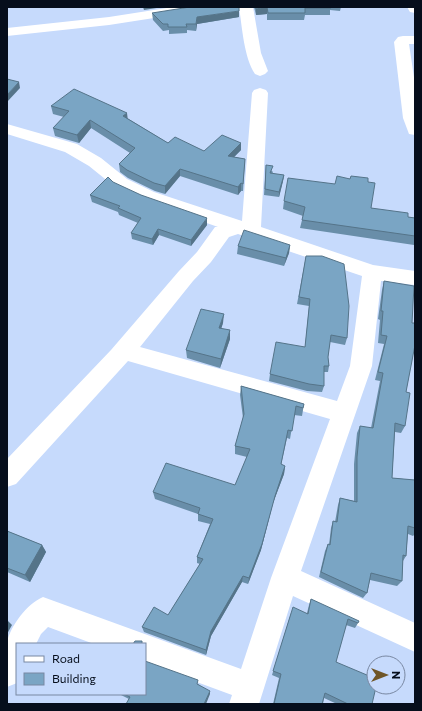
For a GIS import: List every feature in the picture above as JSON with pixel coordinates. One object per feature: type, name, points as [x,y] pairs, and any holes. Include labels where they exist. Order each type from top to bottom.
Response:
[{"type":"street","points":[[7,32],[109,21],[199,7]]},
{"type":"street","points":[[246,7],[254,53],[260,71]]},
{"type":"street","points":[[415,40],[403,40],[400,42],[410,102],[411,118],[415,130]]},
{"type":"street","points":[[245,229],[260,93]]},
{"type":"street","points":[[7,129],[71,148],[95,162],[121,183],[148,196],[372,272],[415,278]]},
{"type":"street","points":[[7,476],[123,351],[186,276],[204,257],[222,232],[245,229]]},
{"type":"street","points":[[146,648],[246,695],[285,578],[361,366],[372,272]]},
{"type":"street","points":[[123,351],[344,413]]},
{"type":"street","points":[[285,578],[415,638]]},
{"type":"street","points":[[22,643],[31,624],[43,611],[131,643]]},
{"type":"street","points":[[7,672],[16,654]]},
{"type":"building","points":[[190,7],[239,7],[239,11],[197,17],[196,24],[186,24],[187,27],[168,27],[168,24],[163,24],[152,13]]},
{"type":"building","points":[[256,7],[267,7],[256,9]]},
{"type":"building","points":[[267,7],[331,8],[305,8],[305,13],[268,13]]},
{"type":"building","points":[[7,79],[19,82],[7,95]]},
{"type":"building","points":[[74,89],[127,113],[123,116],[168,143],[175,137],[204,151],[222,135],[241,143],[228,156],[245,159],[243,184],[241,183],[238,187],[180,169],[165,186],[154,183],[127,170],[119,164],[135,148],[90,120],[77,135],[53,128],[69,111],[51,106]]},
{"type":"building","points":[[266,165],[273,166],[270,173],[284,175],[279,192],[265,189]]},
{"type":"building","points":[[337,176],[350,179],[351,176],[368,178],[368,182],[375,183],[371,208],[408,213],[408,217],[415,218],[415,236],[302,220],[305,207],[284,201],[288,178],[335,184]]},
{"type":"building","points":[[108,177],[113,182],[141,195],[207,218],[191,240],[158,229],[152,239],[131,233],[141,218],[118,208],[120,206],[90,195]]},
{"type":"building","points":[[244,230],[290,245],[286,258],[238,246]]},
{"type":"building","points":[[306,256],[322,256],[344,264],[349,306],[347,338],[331,335],[328,357],[329,366],[324,366],[324,386],[309,384],[270,374],[276,342],[305,347],[310,299],[299,297]]},
{"type":"building","points":[[384,281],[414,286],[412,323],[415,323],[415,345],[406,392],[410,393],[405,426],[395,423],[392,478],[415,480],[415,528],[408,526],[406,556],[403,555],[402,581],[371,573],[367,593],[321,572],[328,544],[330,545],[333,521],[337,522],[340,498],[357,502],[357,457],[360,426],[373,428],[383,373],[378,372],[387,336],[381,335],[383,311],[381,311]]},
{"type":"building","points":[[201,309],[224,314],[219,328],[230,330],[221,359],[186,350]]},
{"type":"building","points":[[241,386],[304,404],[303,408],[296,406],[292,431],[288,430],[281,464],[285,466],[262,544],[249,578],[243,576],[211,631],[206,650],[142,627],[154,607],[168,615],[203,559],[197,557],[213,519],[198,514],[200,508],[153,492],[166,463],[235,485],[250,449],[235,446],[244,414]]},
{"type":"building","points":[[7,531],[42,545],[25,575],[7,568]]},
{"type":"building","points":[[311,599],[359,621],[358,623],[348,619],[336,662],[366,675],[366,695],[374,695],[372,704],[348,704],[325,693],[322,704],[274,704],[281,674],[273,671],[293,607],[308,614]]},
{"type":"building","points":[[135,641],[142,641],[142,643],[134,643]]},
{"type":"building","points":[[146,661],[198,680],[197,684],[210,691],[204,704],[126,704],[130,697],[126,695],[146,695]]}]
